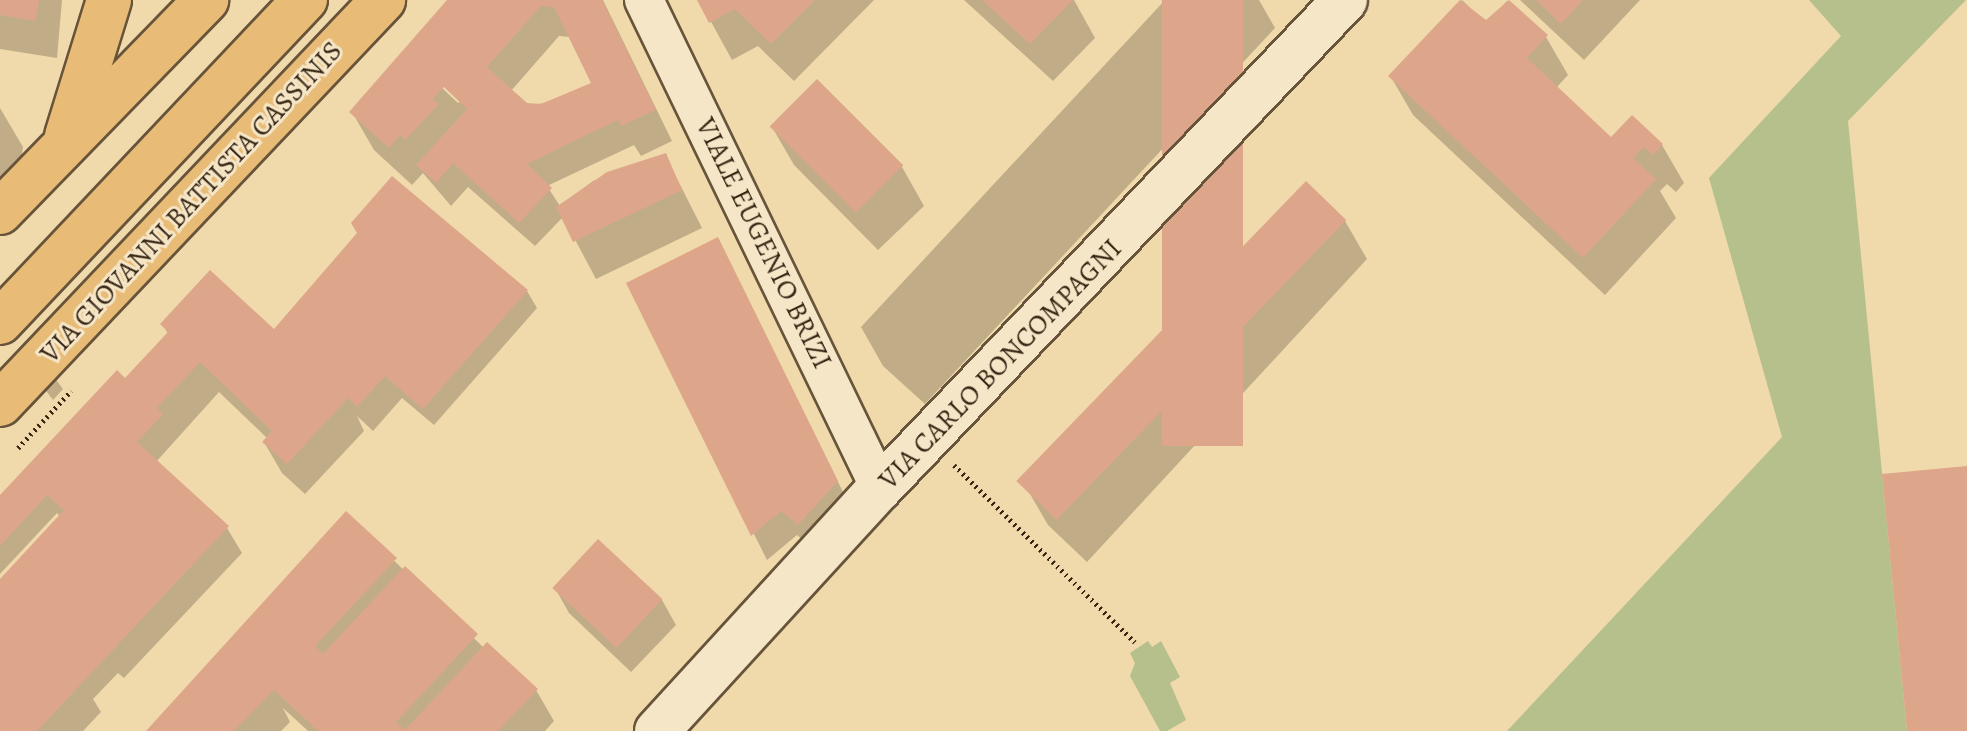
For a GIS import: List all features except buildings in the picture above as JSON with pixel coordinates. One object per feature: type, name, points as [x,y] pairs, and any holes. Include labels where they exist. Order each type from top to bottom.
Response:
[{"type":"main road","points":[[65,143],[109,0]]},
{"type":"main road","points":[[0,212],[206,0]]},
{"type":"main road","points":[[0,322],[305,0]]},
{"type":"main road","name":"VIA GIOVANNI BATTISTA CASSINIS","points":[[0,404],[383,0]]},
{"type":"street","name":"VIALE EUGENIO BRIZI","points":[[644,0],[880,488]]},
{"type":"street","name":"VIA CARLO BONCOMPAGNI","points":[[657,731],[880,488],[1345,0]]},
{"type":"path","points":[[18,448],[82,379]]},
{"type":"path","points":[[950,461],[1135,642]]},
{"type":"green space","points":[[1809,0],[1966,0],[1848,121],[1907,731],[1507,731],[1782,437],[1709,178],[1841,36]]},
{"type":"green space","points":[[1148,641],[1152,647],[1161,641],[1180,677],[1170,683],[1186,720],[1167,731],[1160,731],[1130,676],[1135,663],[1130,653]]}]
